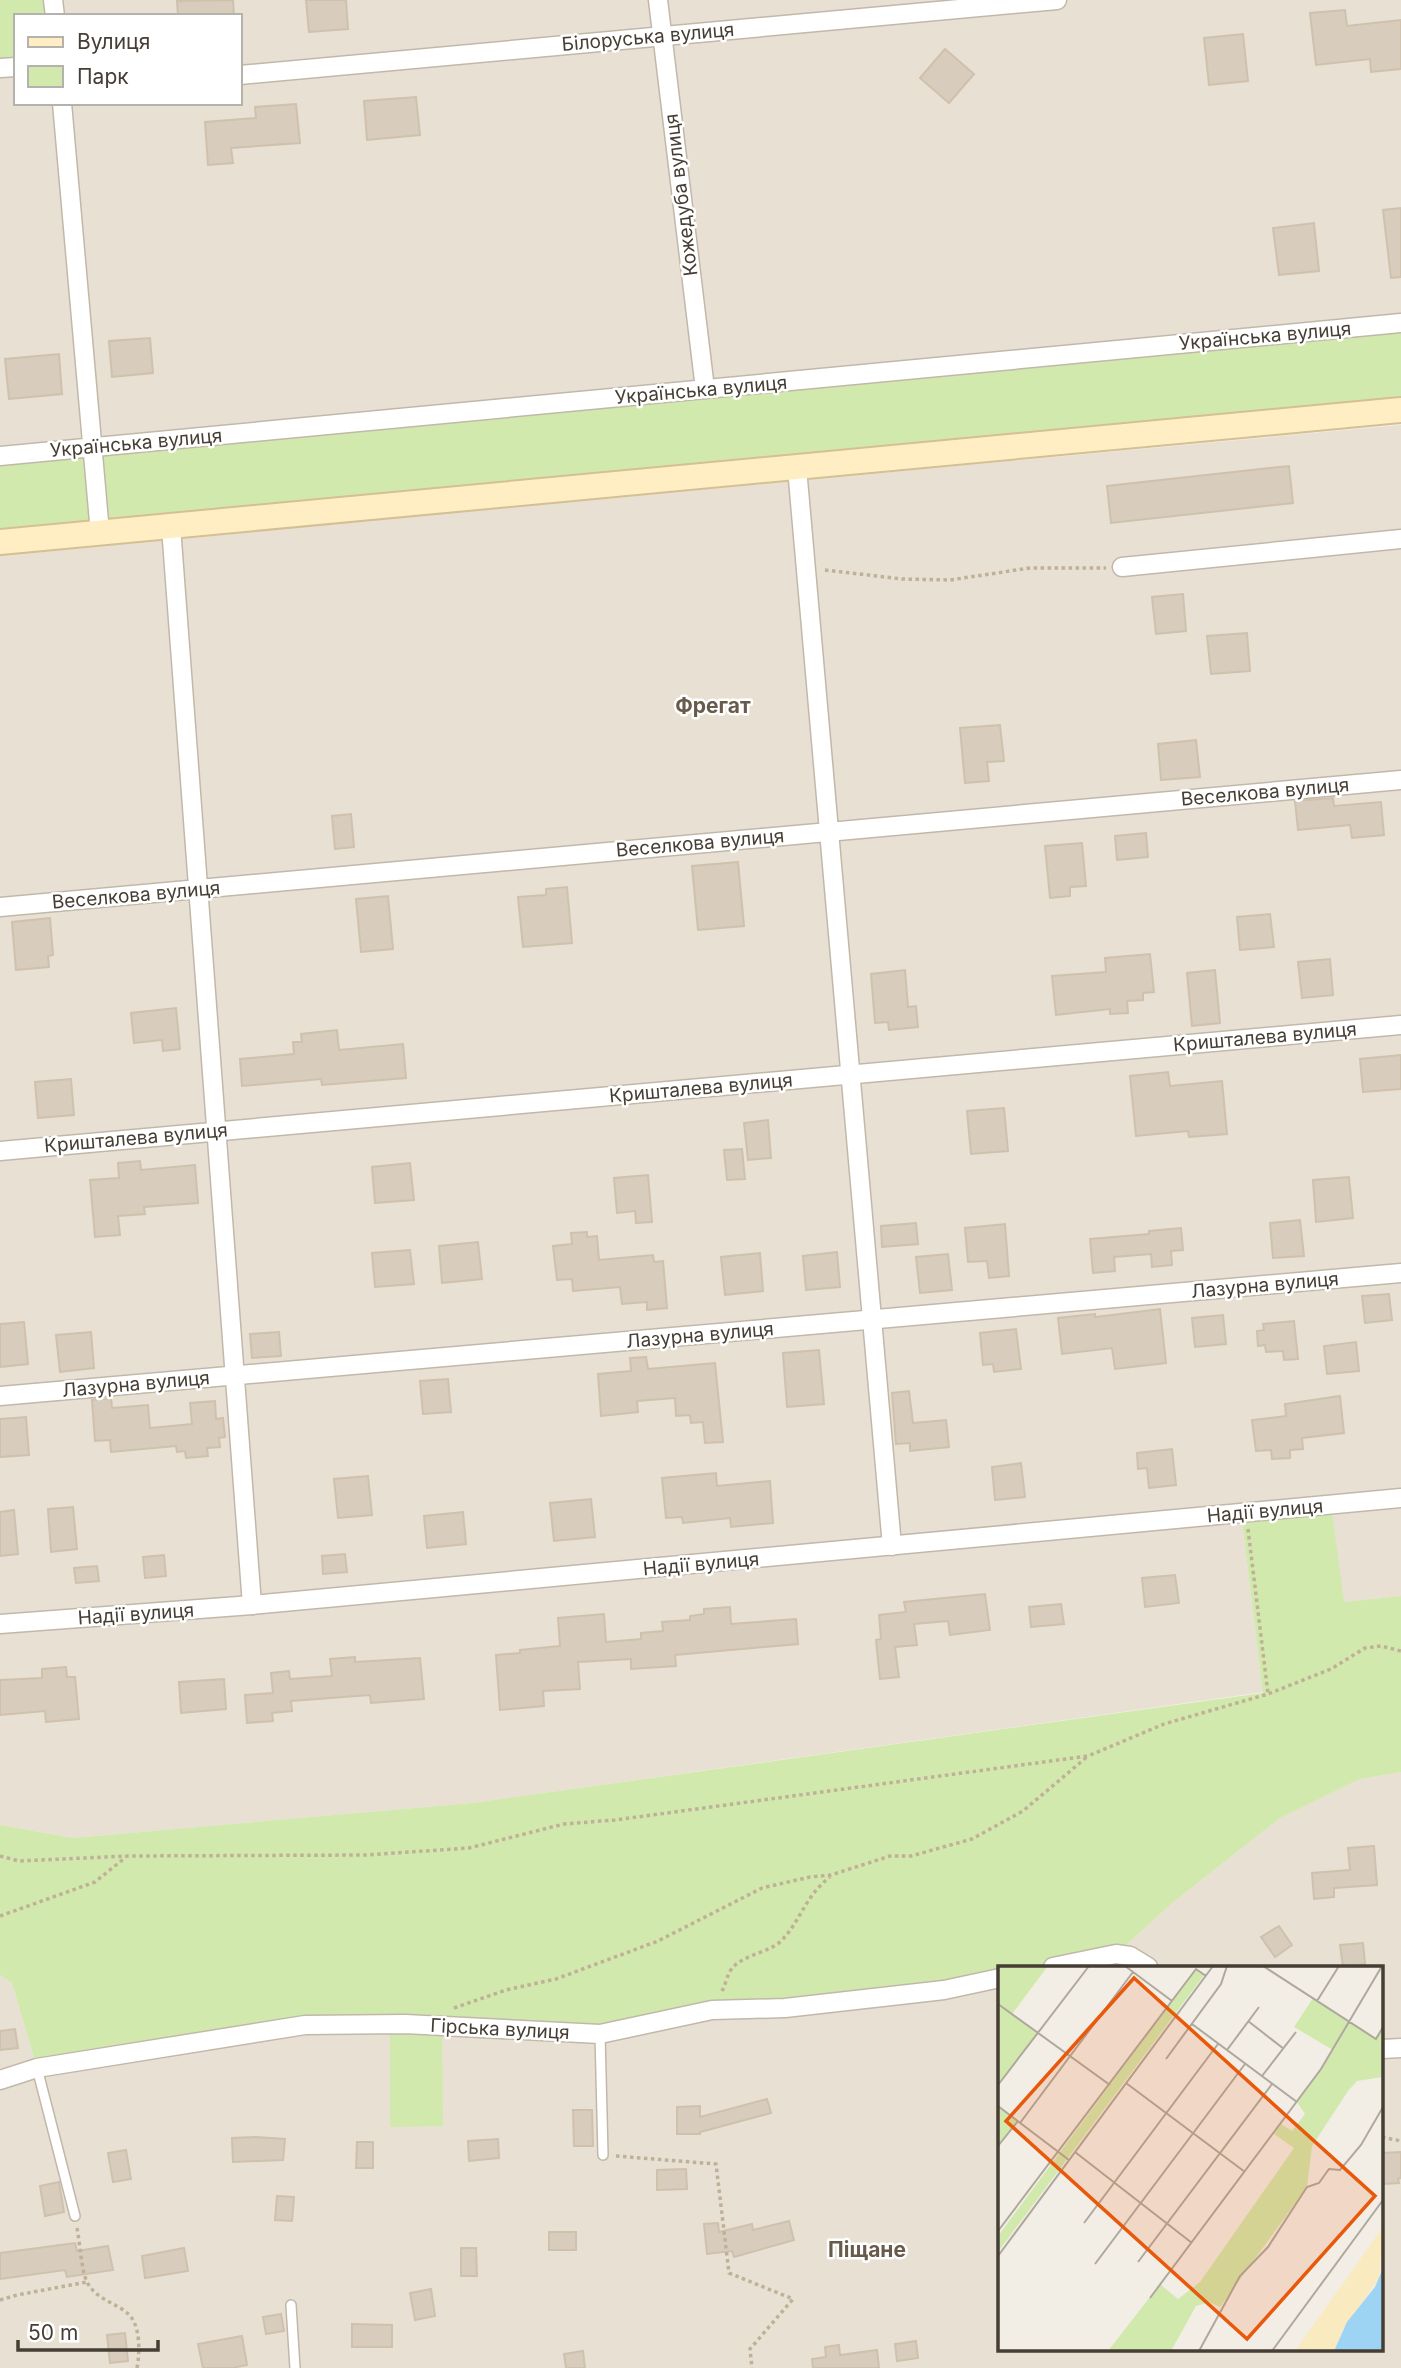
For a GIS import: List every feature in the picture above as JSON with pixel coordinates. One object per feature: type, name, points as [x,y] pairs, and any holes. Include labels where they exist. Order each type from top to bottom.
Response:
[{"type":"street","name":"Кожедуба вулиця","points":[[658,0],[705,389]]},
{"type":"street","name":"Білоруська вулиця","points":[[242,75],[1057,0]]},
{"type":"street","points":[[62,105],[100,533]]},
{"type":"street","name":"Українська вулиця","points":[[0,456],[1401,323]]},
{"type":"street","points":[[0,542],[1401,411]]},
{"type":"street","points":[[797,468],[892,1546]]},
{"type":"street","points":[[171,527],[252,1605]]},
{"type":"street","points":[[1122,567],[1401,539]]},
{"type":"street","name":"Веселкова вулиця","points":[[0,907],[1401,780]]},
{"type":"street","name":"Кришталева вулиця","points":[[0,1151],[1401,1025]]},
{"type":"street","name":"Лазурна вулиця","points":[[0,1396],[1401,1273]]},
{"type":"street","name":"Надії вулиця","points":[[0,1624],[252,1605],[1401,1498]]},
{"type":"street","points":[[1058,1966],[1116,1954],[1130,1956],[1146,1966]]},
{"type":"street","name":"Гірська вулиця","points":[[0,2080],[37,2068],[304,2025],[405,2024],[600,2034],[712,2010],[785,2008],[944,1990],[998,1978]]},
{"type":"lane","points":[[600,2034],[603,2155]]},
{"type":"lane","points":[[37,2068],[75,2216]]},
{"type":"lane","points":[[291,2305],[295,2368]]},
{"type":"path","points":[[806,570],[840,570],[902,579],[950,580],[1030,568],[1122,567]]},
{"type":"path","points":[[1246,1513],[1268,1694]]},
{"type":"path","points":[[0,1856],[19,1861],[128,1856],[365,1855],[469,1847],[564,1824],[615,1820],[1088,1756],[1164,1724],[1268,1694],[1331,1669],[1365,1648],[1381,1646],[1401,1651]]},
{"type":"path","points":[[446,2010],[506,1990],[556,1979],[658,1941],[762,1888],[831,1875],[890,1856],[911,1856],[972,1839],[1023,1811],[1088,1756]]},
{"type":"path","points":[[0,1916],[95,1882],[128,1856]]},
{"type":"path","points":[[718,1995],[724,1989],[734,1966],[778,1944],[791,1929],[818,1886],[831,1875]]},
{"type":"path","points":[[603,2155],[716,2164],[729,2273],[793,2299],[750,2349],[752,2368]]},
{"type":"path","points":[[75,2216],[87,2282],[99,2297],[128,2313],[134,2323],[140,2350],[137,2368]]},
{"type":"path","points":[[0,2300],[17,2294],[87,2282]]},
{"type":"shaded area","points":[[53,0],[1401,0],[1401,399],[0,529],[0,68],[14,67],[14,105],[242,105],[242,14],[55,14]]},
{"type":"shaded area","points":[[1401,425],[1401,1596],[1344,1602],[1241,1514],[1263,1692],[472,1803],[73,1838],[0,1825],[0,554]]},
{"type":"shaded area","points":[[1401,1772],[1401,2368],[0,2368],[0,1975],[12,1983],[37,2068],[305,2025],[998,1978],[998,2350],[1384,2350],[1384,1966],[1058,1966],[1116,1954],[1171,1904],[1280,1818],[1360,1779]]},
{"type":"green space","points":[[0,0],[53,0],[55,14],[14,14],[14,67],[0,68]]},
{"type":"green space","points":[[1401,323],[1401,399],[0,529],[0,456]]},
{"type":"green space","points":[[1331,1505],[1344,1602],[1401,1596],[1401,1772],[1360,1779],[1280,1818],[1171,1904],[1116,1954],[1058,1966],[998,1966],[998,1978],[600,2034],[305,2025],[37,2068],[12,1983],[0,1975],[0,1825],[73,1838],[472,1803],[1263,1693],[1241,1513]]},
{"type":"green space","points":[[390,2034],[442,2034],[443,2126],[390,2127]]},
{"type":"building","points":[[233,0],[234,14],[178,14],[177,1]]},
{"type":"building","points":[[306,0],[346,0],[348,29],[309,32]]},
{"type":"building","points":[[1345,10],[1347,26],[1401,20],[1401,69],[1371,72],[1370,59],[1316,65],[1310,13]]},
{"type":"building","points":[[1243,34],[1248,81],[1209,85],[1204,38]]},
{"type":"building","points":[[945,49],[974,74],[949,103],[920,78]]},
{"type":"building","points":[[416,97],[420,135],[367,140],[364,101]]},
{"type":"building","points":[[296,104],[300,143],[231,148],[233,163],[208,165],[205,122],[256,118],[255,107]]},
{"type":"building","points":[[1401,208],[1401,277],[1391,278],[1383,210]]},
{"type":"building","points":[[1314,223],[1319,271],[1279,275],[1273,228]]},
{"type":"building","points":[[150,338],[153,373],[112,377],[109,341]]},
{"type":"building","points":[[59,354],[62,394],[9,399],[5,359]]},
{"type":"building","points":[[1289,466],[1293,503],[1111,523],[1107,486]]},
{"type":"building","points":[[1183,594],[1186,631],[1156,634],[1152,597]]},
{"type":"building","points":[[1247,633],[1250,671],[1211,674],[1207,636]]},
{"type":"building","points":[[1000,725],[1004,761],[987,762],[989,781],[965,783],[960,728]]},
{"type":"building","points":[[1196,740],[1200,777],[1161,780],[1158,744]]},
{"type":"building","points":[[1333,798],[1334,806],[1381,802],[1384,835],[1352,838],[1350,825],[1298,830],[1295,801]]},
{"type":"building","points":[[351,814],[354,847],[335,849],[332,816]]},
{"type":"building","points":[[1146,833],[1148,857],[1117,860],[1115,836]]},
{"type":"building","points":[[1082,843],[1086,886],[1070,887],[1070,896],[1050,898],[1045,846]]},
{"type":"building","points":[[738,862],[744,926],[698,930],[692,866]]},
{"type":"building","points":[[567,887],[572,943],[523,947],[518,897],[546,895],[546,889]]},
{"type":"building","points":[[388,896],[393,949],[361,952],[356,899]]},
{"type":"building","points":[[1270,914],[1274,947],[1240,950],[1237,917]]},
{"type":"building","points":[[50,918],[53,955],[48,956],[49,967],[16,970],[12,922]]},
{"type":"building","points":[[1150,954],[1154,992],[1143,993],[1143,1000],[1127,1001],[1128,1013],[1110,1014],[1110,1009],[1056,1015],[1052,976],[1106,972],[1105,958]]},
{"type":"building","points":[[1330,959],[1333,995],[1302,998],[1298,962]]},
{"type":"building","points":[[905,970],[908,1007],[916,1006],[918,1027],[889,1030],[888,1022],[875,1023],[871,974]]},
{"type":"building","points":[[1215,970],[1220,1023],[1192,1026],[1187,973]]},
{"type":"building","points":[[176,1008],[180,1049],[163,1051],[162,1040],[134,1043],[131,1013]]},
{"type":"building","points":[[337,1030],[339,1050],[403,1044],[406,1078],[322,1085],[321,1079],[242,1086],[240,1059],[294,1054],[293,1042],[302,1042],[301,1034]]},
{"type":"building","points":[[1401,1055],[1401,1089],[1363,1092],[1360,1059]]},
{"type":"building","points":[[1168,1072],[1170,1086],[1222,1081],[1227,1134],[1189,1137],[1188,1131],[1136,1136],[1130,1076]]},
{"type":"building","points":[[71,1079],[74,1115],[38,1118],[35,1082]]},
{"type":"building","points":[[1004,1108],[1008,1151],[971,1154],[967,1111]]},
{"type":"building","points":[[768,1120],[771,1158],[748,1160],[744,1123]]},
{"type":"building","points":[[742,1149],[745,1179],[727,1180],[724,1150]]},
{"type":"building","points":[[140,1161],[141,1170],[195,1165],[198,1203],[144,1207],[145,1214],[118,1216],[120,1235],[95,1237],[90,1180],[119,1178],[118,1163]]},
{"type":"building","points":[[410,1163],[414,1200],[375,1203],[372,1167]]},
{"type":"building","points":[[648,1175],[652,1222],[636,1223],[635,1211],[617,1213],[614,1178]]},
{"type":"building","points":[[1349,1177],[1353,1218],[1316,1222],[1313,1180]]},
{"type":"building","points":[[1300,1220],[1304,1256],[1273,1258],[1270,1223]]},
{"type":"building","points":[[916,1223],[918,1244],[882,1247],[881,1226]]},
{"type":"building","points":[[1005,1224],[1009,1276],[989,1278],[987,1261],[968,1262],[965,1228]]},
{"type":"building","points":[[1181,1228],[1183,1250],[1171,1251],[1172,1265],[1152,1267],[1151,1254],[1114,1257],[1115,1271],[1093,1273],[1090,1239],[1149,1234],[1149,1231]]},
{"type":"building","points":[[587,1232],[587,1237],[597,1236],[599,1260],[653,1255],[654,1262],[663,1261],[667,1308],[647,1310],[647,1302],[622,1304],[620,1287],[573,1291],[572,1279],[557,1280],[553,1246],[572,1244],[571,1233]]},
{"type":"building","points":[[478,1242],[482,1279],[442,1283],[439,1246]]},
{"type":"building","points":[[410,1250],[414,1284],[375,1287],[372,1253]]},
{"type":"building","points":[[837,1252],[840,1287],[806,1290],[803,1256]]},
{"type":"building","points":[[760,1253],[763,1291],[725,1295],[721,1257]]},
{"type":"building","points":[[948,1254],[952,1290],[920,1293],[916,1257]]},
{"type":"building","points":[[1389,1294],[1392,1320],[1365,1323],[1362,1296]]},
{"type":"building","points":[[1160,1309],[1166,1363],[1115,1369],[1112,1348],[1062,1354],[1058,1318],[1095,1314],[1095,1317]]},
{"type":"building","points":[[1223,1315],[1226,1344],[1195,1347],[1192,1318]]},
{"type":"building","points":[[1294,1321],[1298,1359],[1284,1360],[1283,1351],[1266,1352],[1265,1345],[1258,1346],[1257,1331],[1264,1330],[1263,1324]]},
{"type":"building","points":[[24,1322],[28,1364],[0,1367],[0,1324]]},
{"type":"building","points":[[1016,1329],[1021,1369],[994,1372],[993,1364],[983,1365],[980,1333]]},
{"type":"building","points":[[91,1332],[94,1368],[60,1372],[56,1335]]},
{"type":"building","points":[[279,1332],[281,1356],[252,1358],[250,1334]]},
{"type":"building","points":[[1356,1342],[1359,1371],[1327,1374],[1324,1346]]},
{"type":"building","points":[[819,1350],[824,1404],[787,1407],[783,1353]]},
{"type":"building","points":[[646,1357],[648,1369],[715,1363],[723,1442],[705,1443],[703,1422],[691,1423],[690,1415],[676,1416],[675,1398],[637,1401],[638,1412],[601,1416],[598,1374],[631,1371],[630,1358]]},
{"type":"building","points":[[448,1379],[451,1412],[423,1414],[420,1381]]},
{"type":"building","points":[[909,1391],[913,1423],[946,1420],[949,1447],[910,1451],[910,1443],[896,1444],[892,1393]]},
{"type":"building","points":[[1340,1396],[1344,1433],[1302,1438],[1303,1449],[1290,1450],[1290,1458],[1272,1459],[1271,1450],[1256,1451],[1252,1420],[1286,1416],[1285,1404]]},
{"type":"building","points":[[111,1398],[112,1408],[148,1405],[150,1428],[192,1424],[190,1403],[215,1401],[216,1419],[223,1418],[225,1437],[219,1438],[220,1447],[207,1448],[208,1456],[186,1458],[185,1451],[177,1452],[176,1446],[111,1452],[110,1440],[95,1441],[92,1400]]},
{"type":"building","points":[[26,1417],[29,1455],[0,1457],[0,1419]]},
{"type":"building","points":[[1172,1449],[1176,1485],[1149,1488],[1147,1468],[1138,1469],[1137,1453]]},
{"type":"building","points":[[1021,1463],[1025,1497],[995,1500],[992,1467]]},
{"type":"building","points":[[716,1473],[717,1486],[770,1481],[773,1523],[731,1527],[730,1518],[683,1523],[682,1517],[666,1518],[662,1478]]},
{"type":"building","points":[[368,1476],[372,1515],[338,1518],[334,1479]]},
{"type":"building","points":[[591,1499],[595,1537],[554,1541],[550,1503]]},
{"type":"building","points":[[73,1507],[77,1549],[51,1552],[48,1509]]},
{"type":"building","points":[[14,1510],[18,1554],[0,1556],[0,1512]]},
{"type":"building","points":[[463,1512],[466,1544],[427,1548],[424,1516]]},
{"type":"building","points":[[345,1554],[347,1572],[323,1574],[322,1556]]},
{"type":"building","points":[[164,1555],[166,1576],[145,1578],[143,1557]]},
{"type":"building","points":[[97,1566],[99,1581],[76,1583],[74,1568]]},
{"type":"building","points":[[1175,1575],[1179,1603],[1145,1607],[1142,1578]]},
{"type":"building","points":[[985,1594],[990,1630],[950,1635],[948,1621],[914,1624],[917,1645],[895,1647],[899,1677],[880,1679],[876,1640],[881,1639],[879,1615],[906,1612],[904,1602]]},
{"type":"building","points":[[1061,1604],[1064,1624],[1031,1627],[1029,1607]]},
{"type":"building","points":[[730,1607],[731,1624],[796,1619],[798,1644],[675,1655],[676,1666],[631,1669],[631,1659],[578,1662],[580,1689],[543,1691],[544,1706],[500,1710],[496,1655],[560,1646],[558,1618],[604,1614],[606,1642],[641,1639],[641,1633],[663,1631],[662,1622],[690,1620],[690,1616],[704,1614],[704,1609]]},
{"type":"building","points":[[355,1657],[355,1662],[420,1658],[424,1699],[371,1703],[370,1695],[291,1701],[292,1711],[272,1713],[273,1721],[247,1723],[245,1695],[273,1693],[271,1673],[289,1671],[290,1679],[332,1676],[330,1659]]},
{"type":"building","points":[[66,1667],[67,1677],[75,1677],[79,1719],[46,1722],[45,1711],[0,1715],[0,1680],[42,1678],[42,1669]]},
{"type":"building","points":[[224,1679],[226,1709],[181,1713],[179,1682]]},
{"type":"building","points":[[1374,1846],[1377,1885],[1334,1888],[1334,1897],[1314,1899],[1312,1873],[1350,1870],[1348,1848]]},
{"type":"building","points":[[1279,1926],[1292,1945],[1275,1957],[1261,1937]]},
{"type":"building","points":[[1363,1943],[1365,1964],[1343,1966],[1340,1945]]},
{"type":"building","points":[[15,2029],[18,2048],[0,2050],[0,2031]]},
{"type":"building","points":[[767,2099],[771,2113],[700,2134],[677,2134],[677,2107],[700,2106],[700,2117]]},
{"type":"building","points":[[573,2110],[592,2110],[593,2146],[574,2146]]},
{"type":"building","points":[[232,2138],[285,2139],[283,2160],[233,2162]]},
{"type":"building","points":[[498,2139],[499,2158],[469,2161],[468,2141]]},
{"type":"building","points":[[357,2142],[373,2142],[373,2168],[356,2168]]},
{"type":"building","points":[[126,2150],[131,2179],[113,2182],[108,2153]]},
{"type":"building","points":[[1401,2152],[1399,2183],[1384,2184],[1384,2153]]},
{"type":"building","points":[[686,2169],[687,2189],[657,2190],[657,2170]]},
{"type":"building","points":[[59,2182],[64,2212],[45,2216],[40,2186]]},
{"type":"building","points":[[277,2196],[294,2197],[292,2221],[275,2220]]},
{"type":"building","points":[[789,2221],[794,2240],[734,2257],[732,2251],[707,2254],[704,2224],[718,2223],[719,2232],[752,2224],[753,2230]]},
{"type":"building","points":[[549,2232],[576,2232],[576,2250],[549,2250]]},
{"type":"building","points":[[75,2243],[77,2251],[108,2246],[113,2270],[67,2277],[65,2270],[0,2279],[0,2253]]},
{"type":"building","points":[[184,2248],[188,2271],[145,2278],[142,2256]]},
{"type":"building","points":[[461,2248],[476,2248],[477,2276],[461,2276]]},
{"type":"building","points":[[431,2289],[435,2316],[415,2320],[410,2293]]},
{"type":"building","points":[[281,2314],[284,2331],[266,2334],[263,2317]]},
{"type":"building","points":[[352,2324],[392,2325],[392,2347],[352,2347]]},
{"type":"building","points":[[125,2333],[128,2361],[110,2363],[107,2335]]},
{"type":"building","points":[[242,2336],[247,2365],[203,2368],[198,2344]]},
{"type":"building","points":[[916,2341],[918,2358],[897,2361],[895,2344]]},
{"type":"building","points":[[839,2345],[840,2355],[877,2350],[879,2368],[813,2368],[812,2359],[826,2357],[825,2347]]},
{"type":"building","points":[[583,2351],[585,2368],[566,2368],[564,2354]]},
{"type":"district","name":"Фрегат","points":[[713,705]]},
{"type":"district","name":"Піщане","points":[[867,2249]]}]
